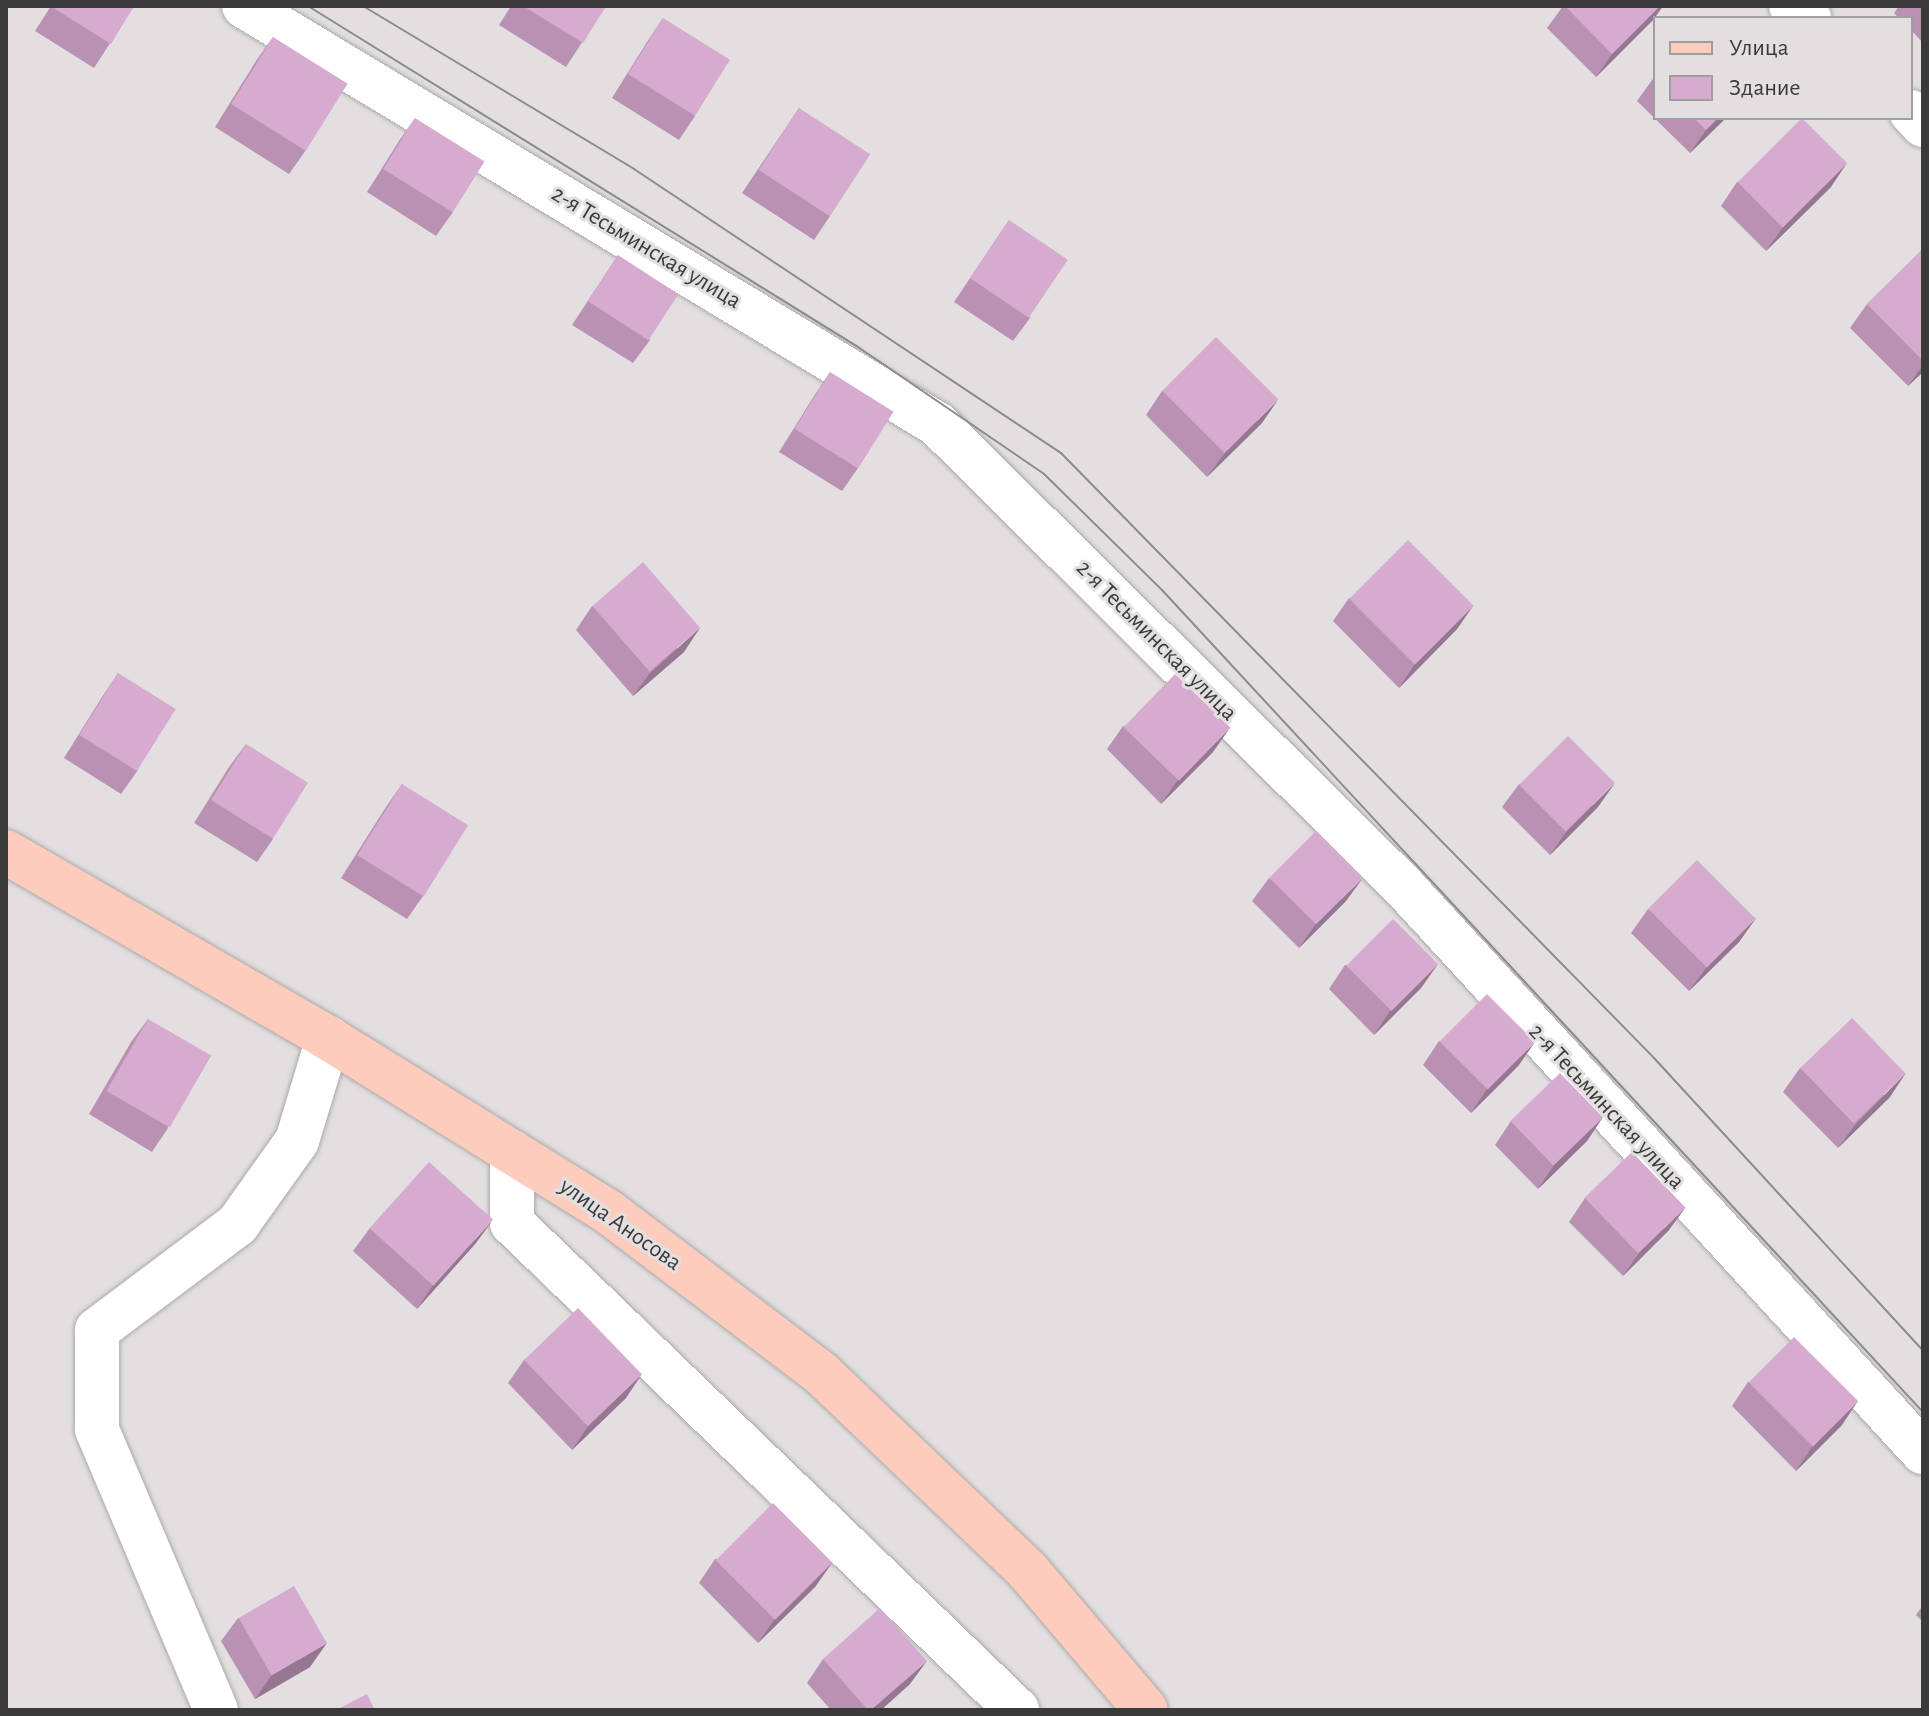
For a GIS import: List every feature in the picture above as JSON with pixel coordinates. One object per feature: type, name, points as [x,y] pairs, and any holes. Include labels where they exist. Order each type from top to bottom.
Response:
[{"type":"main road","name":"улица Аносова","points":[[6,852],[328,1038],[610,1213],[822,1374],[1028,1571],[1146,1710]]},
{"type":"street","name":"2-я Тесьминская улица","points":[[244,6],[937,424],[1403,886],[1923,1452]]},
{"type":"street","points":[[216,1710],[97,1429],[97,1330],[237,1225],[297,1141],[328,1038]]},
{"type":"street","points":[[512,1152],[512,1223],[1017,1710]]},
{"type":"building","points":[[52,6],[134,6],[111,44]]},
{"type":"building","points":[[523,6],[606,6],[583,43]]},
{"type":"building","points":[[1565,6],[1660,6],[1612,54]]},
{"type":"building","points":[[663,18],[730,60],[695,116],[628,74]]},
{"type":"building","points":[[273,37],[348,84],[306,151],[231,104]]},
{"type":"building","points":[[799,108],[870,154],[830,216],[759,170]]},
{"type":"building","points":[[415,118],[485,161],[453,212],[383,169]]},
{"type":"building","points":[[1696,120],[1716,120],[1706,130]]},
{"type":"building","points":[[1800,120],[1804,120],[1847,163],[1783,228],[1738,182]]},
{"type":"building","points":[[1009,220],[1068,260],[1029,318],[970,278]]},
{"type":"building","points":[[1923,249],[1923,361],[1867,304]]},
{"type":"building","points":[[618,255],[678,294],[648,340],[588,301]]},
{"type":"building","points":[[1216,337],[1278,399],[1224,453],[1162,391]]},
{"type":"building","points":[[830,372],[894,412],[858,469],[794,429]]},
{"type":"building","points":[[1408,540],[1474,606],[1415,664],[1349,599]]},
{"type":"building","points":[[643,562],[700,628],[650,672],[592,606]]},
{"type":"building","points":[[118,673],[176,709],[137,771],[79,735]]},
{"type":"building","points":[[1175,674],[1230,727],[1179,781],[1124,727]]},
{"type":"building","points":[[1568,736],[1615,783],[1566,831],[1519,785]]},
{"type":"building","points":[[246,744],[308,783],[273,839],[211,800]]},
{"type":"building","points":[[402,784],[468,825],[424,897],[357,855]]},
{"type":"building","points":[[1316,831],[1363,878],[1316,924],[1269,878]]},
{"type":"building","points":[[1697,860],[1756,919],[1707,967],[1648,909]]},
{"type":"building","points":[[1393,919],[1438,964],[1392,1011],[1346,966]]},
{"type":"building","points":[[1487,994],[1535,1042],[1488,1089],[1440,1041]]},
{"type":"building","points":[[1852,1018],[1905,1073],[1854,1123],[1800,1068]]},
{"type":"building","points":[[148,1019],[211,1056],[170,1127],[107,1091]]},
{"type":"building","points":[[1560,1073],[1603,1118],[1553,1166],[1510,1121]]},
{"type":"building","points":[[1632,1152],[1685,1207],[1638,1253],[1585,1198]]},
{"type":"building","points":[[429,1162],[493,1220],[433,1286],[369,1228]]},
{"type":"building","points":[[578,1308],[642,1374],[588,1426],[524,1360]]},
{"type":"building","points":[[1794,1337],[1858,1401],[1813,1447],[1749,1382]]},
{"type":"building","points":[[773,1503],[832,1562],[775,1620],[716,1560]]},
{"type":"building","points":[[294,1586],[327,1643],[272,1675],[239,1618]]},
{"type":"building","points":[[880,1608],[927,1661],[868,1710],[823,1659]]},
{"type":"building","points":[[367,1694],[375,1710],[336,1710]]},
{"type":"tram line","points":[[308,6],[858,347],[1044,474],[1162,590],[1923,1412]]},
{"type":"tram line","points":[[363,6],[634,169],[1061,453],[1654,1058],[1923,1351]]}]
